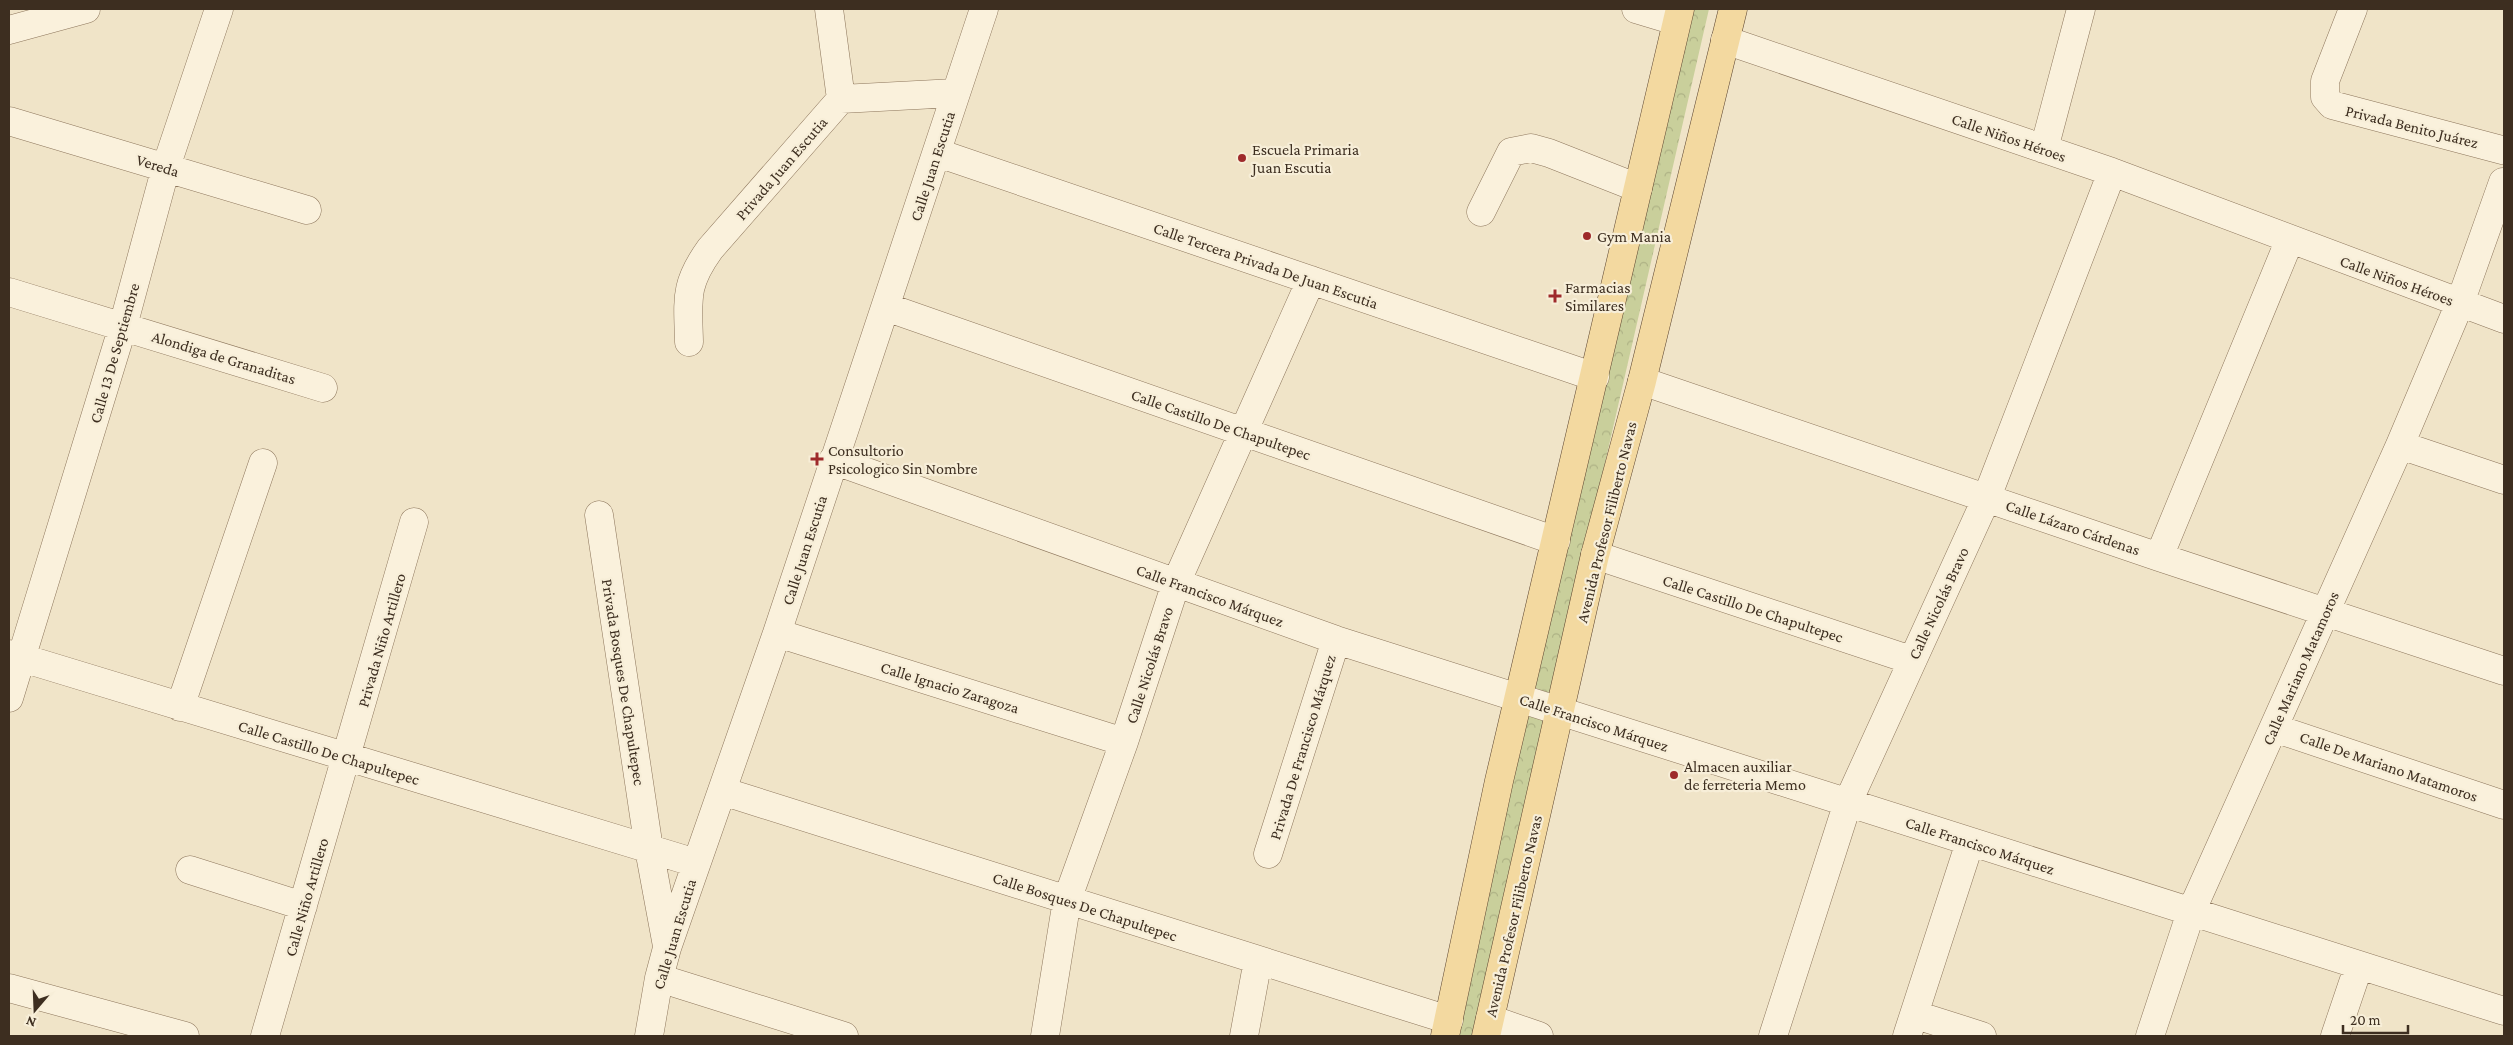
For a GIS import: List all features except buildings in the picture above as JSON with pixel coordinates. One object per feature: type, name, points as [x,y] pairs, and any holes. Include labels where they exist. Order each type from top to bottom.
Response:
[{"type":"main road","name":"Avenida Profesor Filiberto Navas","points":[[1488,1028],[1595,555],[1642,381],[1733,9]]},
{"type":"main road","points":[[1447,1028],[1499,781],[1595,378],[1678,15]]},
{"type":"street","points":[[9,30],[86,9]]},
{"type":"street","name":"Calle 13 De Septiembre","points":[[9,698],[15,656],[123,326],[166,167],[219,9]]},
{"type":"street","points":[[829,9],[841,99],[956,94]]},
{"type":"street","name":"Calle Juan Escutia","points":[[649,1036],[659,978],[667,948],[776,633],[938,153],[984,9]]},
{"type":"street","points":[[1636,9],[1678,15]]},
{"type":"street","name":"Privada Benito Juárez","points":[[2353,9],[2325,81],[2325,97],[2340,108],[2502,150]]},
{"type":"street","points":[[2044,149],[2078,10]]},
{"type":"street","name":"Calle Niños Héroes","points":[[1725,40],[2112,172],[2504,319]]},
{"type":"street","name":"Privada Juan Escutia","points":[[689,342],[688,291],[698,266],[710,249],[841,99]]},
{"type":"street","name":"Vereda","points":[[9,121],[307,210]]},
{"type":"street","points":[[1481,212],[1511,152],[1531,148],[1549,153],[1638,188]]},
{"type":"street","name":"Calle Tercera Privada De Juan Escutia","points":[[938,153],[1595,378]]},
{"type":"street","name":"Calle Nicolás Bravo","points":[[1773,1036],[1848,802],[1911,660],[1987,498],[2112,172]]},
{"type":"street","name":"Calle Mariano Matamoros","points":[[2150,1036],[2192,912],[2400,445],[2460,303],[2503,182]]},
{"type":"street","points":[[2159,557],[2290,240]]},
{"type":"street","name":"Calle Nicolás Bravo","points":[[1044,1036],[1067,900],[1124,742],[1176,583],[1311,280]]},
{"type":"street","name":"Alondiga de Granaditas","points":[[9,292],[323,388]]},
{"type":"street","name":"Calle Castillo De Chapultepec","points":[[886,307],[1556,541]]},
{"type":"street","name":"Calle Lázaro Cárdenas","points":[[1642,381],[2159,557],[2504,671]]},
{"type":"street","points":[[2400,445],[2504,480]]},
{"type":"street","name":"Calle Francisco Márquez","points":[[833,460],[1336,640],[2504,1011]]},
{"type":"street","points":[[180,707],[263,463]]},
{"type":"street","name":"Privada Bosques De Chapultepec","points":[[599,515],[649,849]]},
{"type":"street","name":"Privada Niño Artillero","points":[[347,758],[414,522]]},
{"type":"street","name":"Calle Castillo De Chapultepec","points":[[1595,555],[1911,660]]},
{"type":"street","name":"Calle Ignacio Zaragoza","points":[[776,633],[1124,742]]},
{"type":"street","name":"Privada De Francisco Márquez","points":[[1268,854],[1336,640]]},
{"type":"street","name":"Calle Castillo De Chapultepec","points":[[15,656],[696,863]]},
{"type":"street","name":"Calle De Mariano Matamoros","points":[[2274,728],[2504,805]]},
{"type":"street","name":"Calle Niño Artillero","points":[[265,1036],[347,758]]},
{"type":"street","name":"Calle Bosques De Chapultepec","points":[[722,791],[1258,960],[1447,1028]]},
{"type":"street","points":[[1970,842],[1912,1025],[1982,1036]]},
{"type":"street","points":[[649,849],[667,948]]},
{"type":"street","points":[[190,870],[303,906]]},
{"type":"street","points":[[1244,1036],[1258,960]]},
{"type":"street","points":[[2335,1036],[2358,965]]},
{"type":"street","points":[[659,978],[844,1036]]},
{"type":"street","points":[[9,988],[185,1036]]},
{"type":"street","points":[[1488,1028],[1539,1036]]},
{"type":"green space","points":[[1688,9],[1709,9],[1555,681],[1551,691],[1546,693],[1532,686]]},
{"type":"green space","points":[[1536,711],[1545,722],[1474,1036],[1453,1036],[1527,715]]},
{"type":"place","name":"Escuela Primaria Juan Escutia","points":[[1242,158]]},
{"type":"place","name":"Gym Mania","points":[[1587,236]]},
{"type":"place","name":"Farmacias Similares","points":[[1555,296]]},
{"type":"place","name":"Consultorio Psicologico Sin Nombre","points":[[817,459]]},
{"type":"place","name":"Almacen auxiliar de ferreteria Memo","points":[[1674,775]]}]
